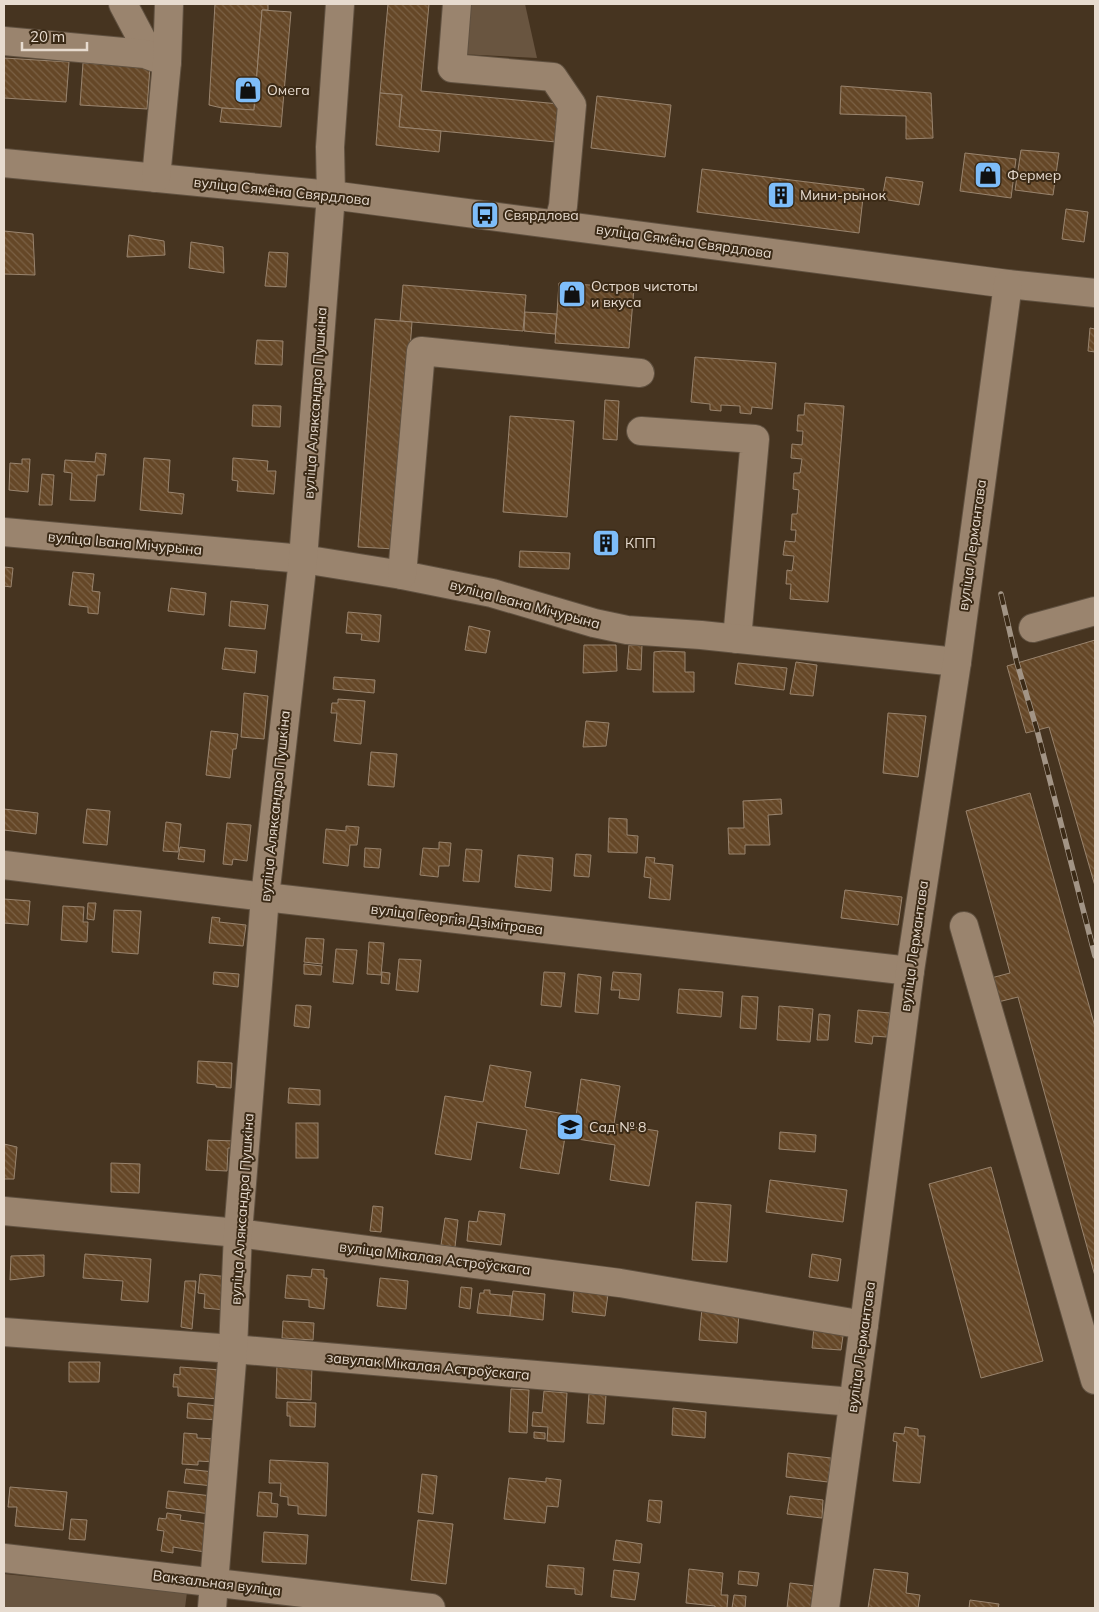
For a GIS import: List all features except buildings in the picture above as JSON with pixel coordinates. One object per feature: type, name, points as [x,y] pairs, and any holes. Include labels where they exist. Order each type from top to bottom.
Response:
[{"type":"street","points":[[123,4],[158,59]]},
{"type":"street","points":[[156,178],[158,59],[169,4]]},
{"type":"street","name":"вуліца Аляксандра Пушкіна","points":[[213,1596],[233,1349],[238,1232],[264,897],[303,559],[331,194],[330,147],[340,4]]},
{"type":"street","points":[[457,4],[452,68],[553,77],[572,105],[563,206],[558,224]]},
{"type":"street","points":[[4,41],[144,54],[158,59]]},
{"type":"street","name":"вуліца Сямёна Свярдлова","points":[[4,163],[331,194],[1008,284],[1095,293]]},
{"type":"street","name":"вуліца Лермантава","points":[[825,1608],[910,971],[957,662],[1008,284]]},
{"type":"street","points":[[402,575],[421,351],[640,373]]},
{"type":"street","points":[[640,432],[755,439],[737,639]]},
{"type":"street","name":"вуліца Івана Мічурына","points":[[4,532],[303,559],[402,575],[492,593],[594,623],[627,630],[737,639],[957,662]]},
{"type":"street","points":[[1033,628],[1095,612]]},
{"type":"street","name":"вуліца Георгія Дзімітрава","points":[[4,865],[264,897],[910,971]]},
{"type":"street","points":[[964,926],[1095,1380]]},
{"type":"street","name":"вуліца Мікалая Астроўскага","points":[[4,1211],[238,1232],[620,1283],[864,1325]]},
{"type":"street","name":"завулак Мікалая Астроўскага","points":[[4,1332],[233,1349],[853,1402]]},
{"type":"street","name":"Вакзальная вуліца","points":[[4,1558],[213,1596],[431,1608]]},
{"type":"shaded area","points":[[460,4],[525,4],[537,58],[459,54]]},
{"type":"shaded area","points":[[4,1574],[187,1592],[185,1608],[4,1608]]},
{"type":"railway","points":[[1001,594],[1017,663],[1037,730],[1095,956]]},
{"type":"place","name":"Омега","points":[[248,90]]},
{"type":"place","name":"Фермер","points":[[988,175]]},
{"type":"place","name":"Мини-рынок","points":[[781,195]]},
{"type":"place","name":"Свярдлова","points":[[485,215]]},
{"type":"place","name":"Остров чистоты и вкуса","points":[[572,294]]},
{"type":"place","name":"КПП","points":[[606,543]]},
{"type":"place","name":"Сад № 8","points":[[570,1127]]}]
